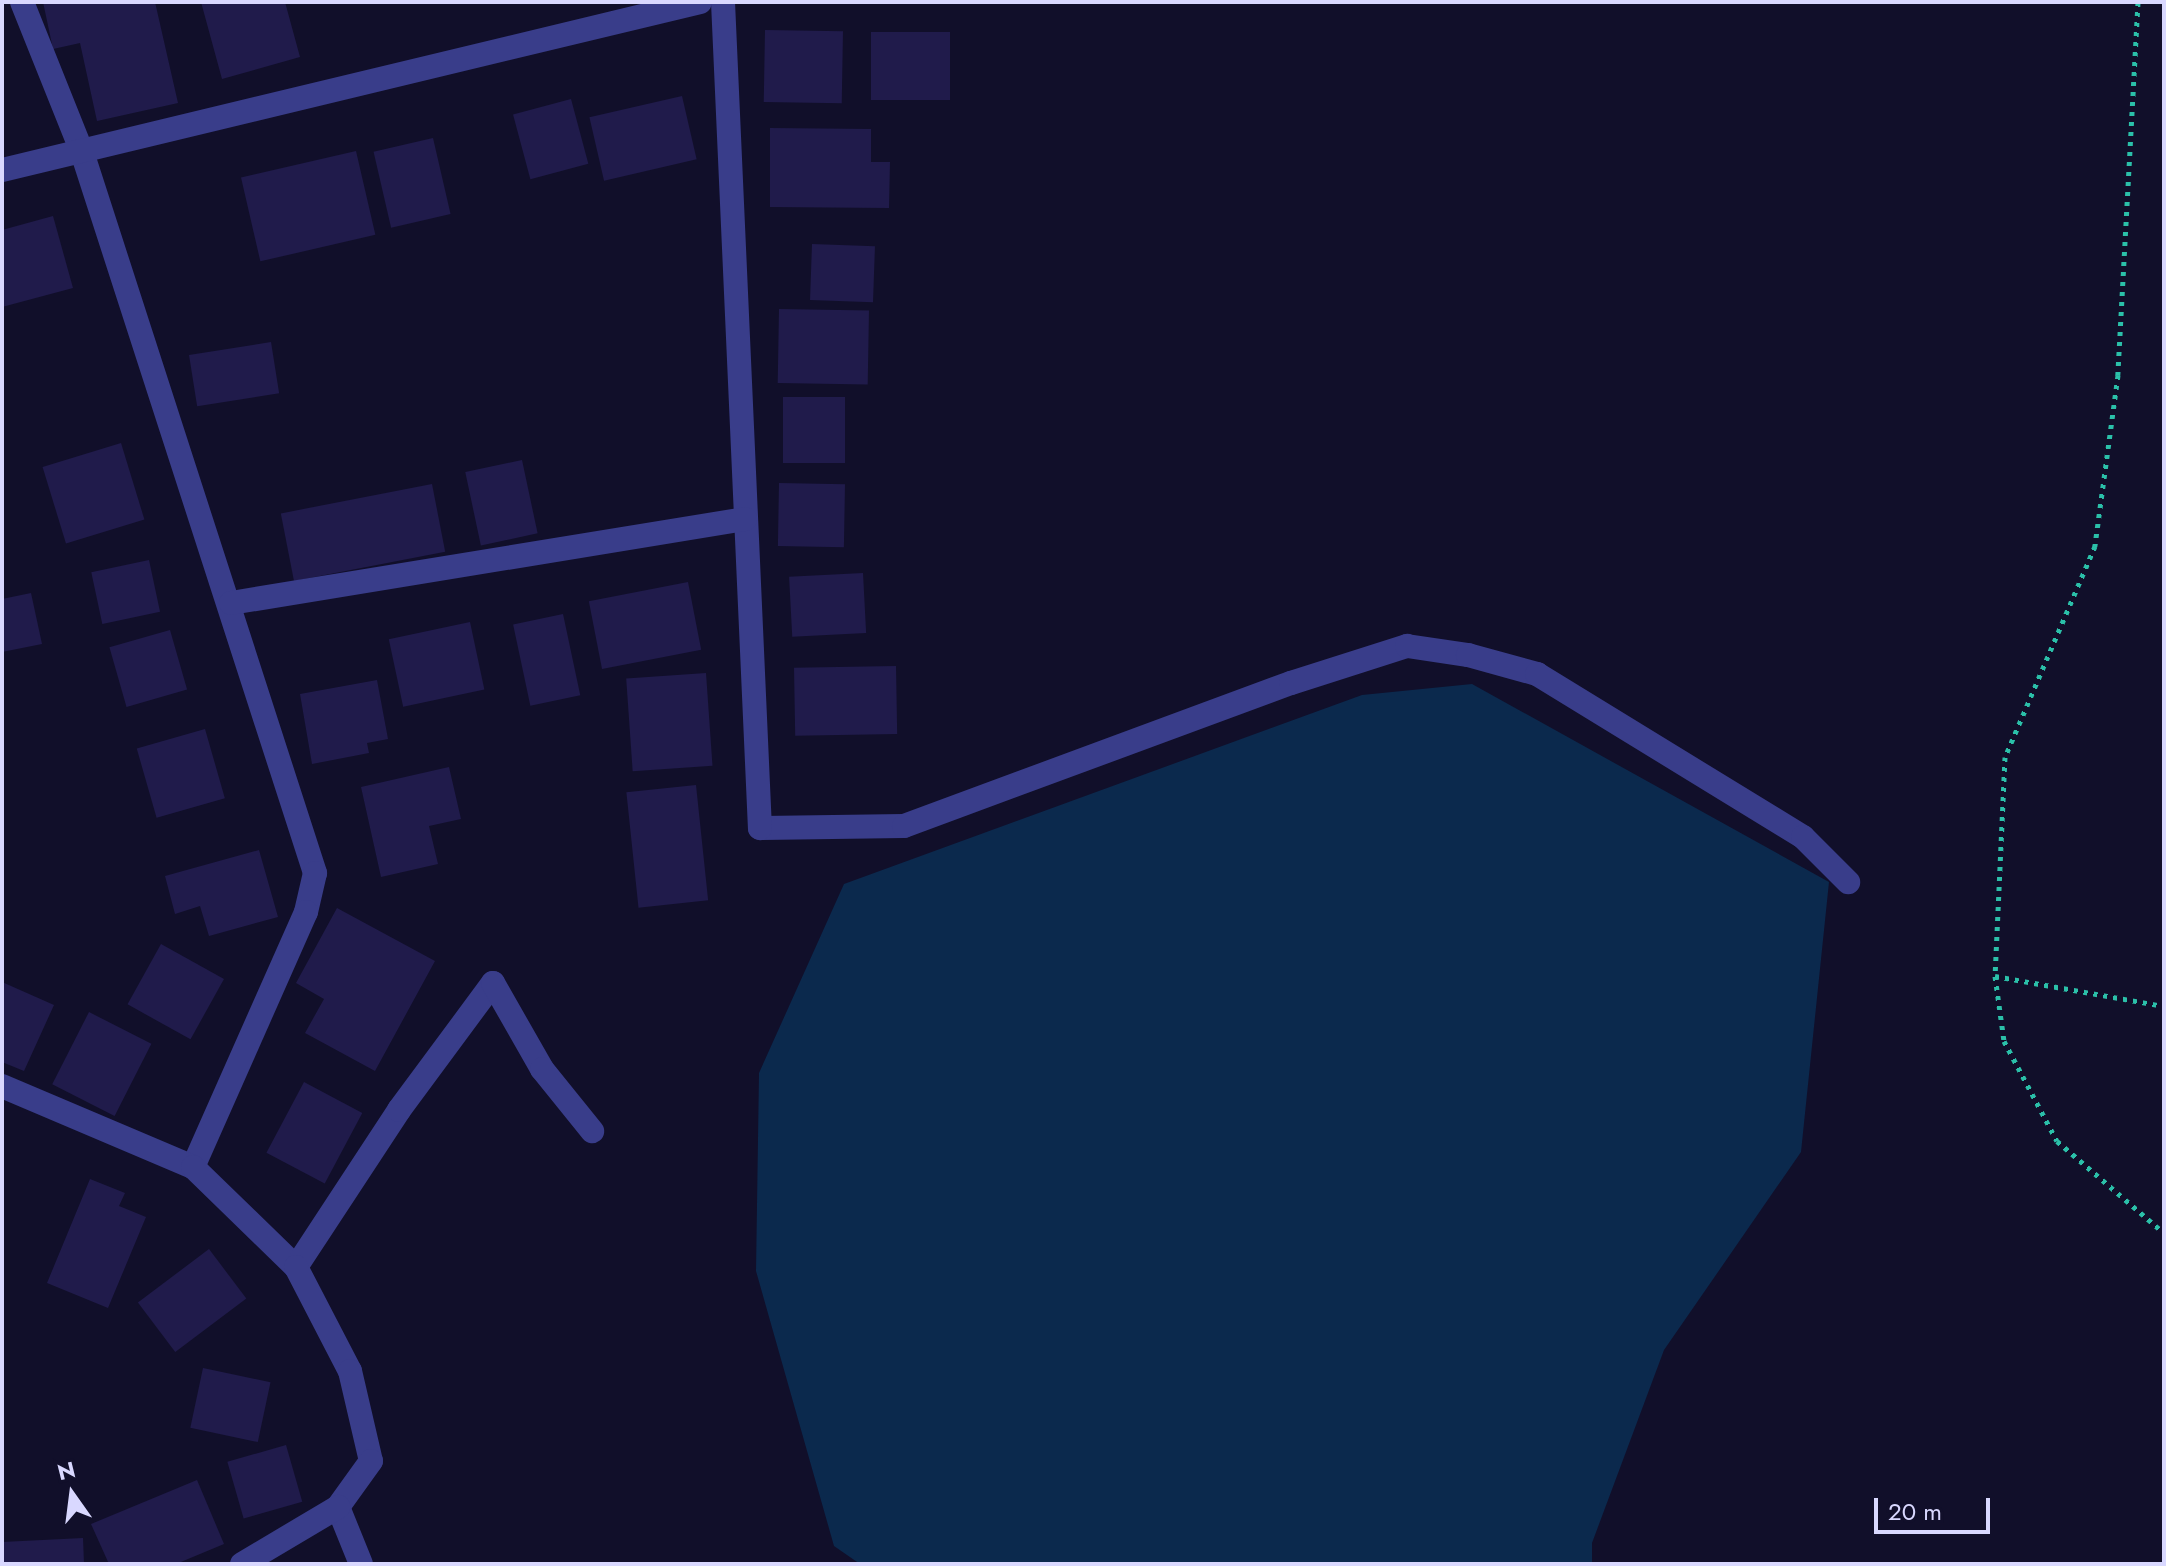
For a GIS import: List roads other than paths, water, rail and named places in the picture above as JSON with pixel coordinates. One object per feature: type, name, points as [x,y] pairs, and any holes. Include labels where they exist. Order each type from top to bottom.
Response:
[{"type":"street","points":[[22,2],[82,152],[231,603],[315,873],[306,912],[193,1167]]},
{"type":"street","points":[[2,170],[700,2]]},
{"type":"street","points":[[723,2],[760,828],[904,826],[1291,683],[1407,646],[1468,655],[1537,674],[1803,837],[1848,882]]},
{"type":"street","points":[[231,603],[745,519]]},
{"type":"street","points":[[296,1267],[399,1110],[493,983],[542,1069],[592,1131]]},
{"type":"street","points":[[2,1086],[193,1167],[296,1267],[350,1371],[371,1461],[338,1507],[242,1564]]},
{"type":"street","points":[[338,1507],[361,1564]]},
{"type":"water","points":[[1472,684],[1829,882],[1801,1152],[1664,1350],[1592,1543],[1592,1564],[860,1564],[834,1546],[756,1271],[759,1073],[844,884],[1362,695]]}]
